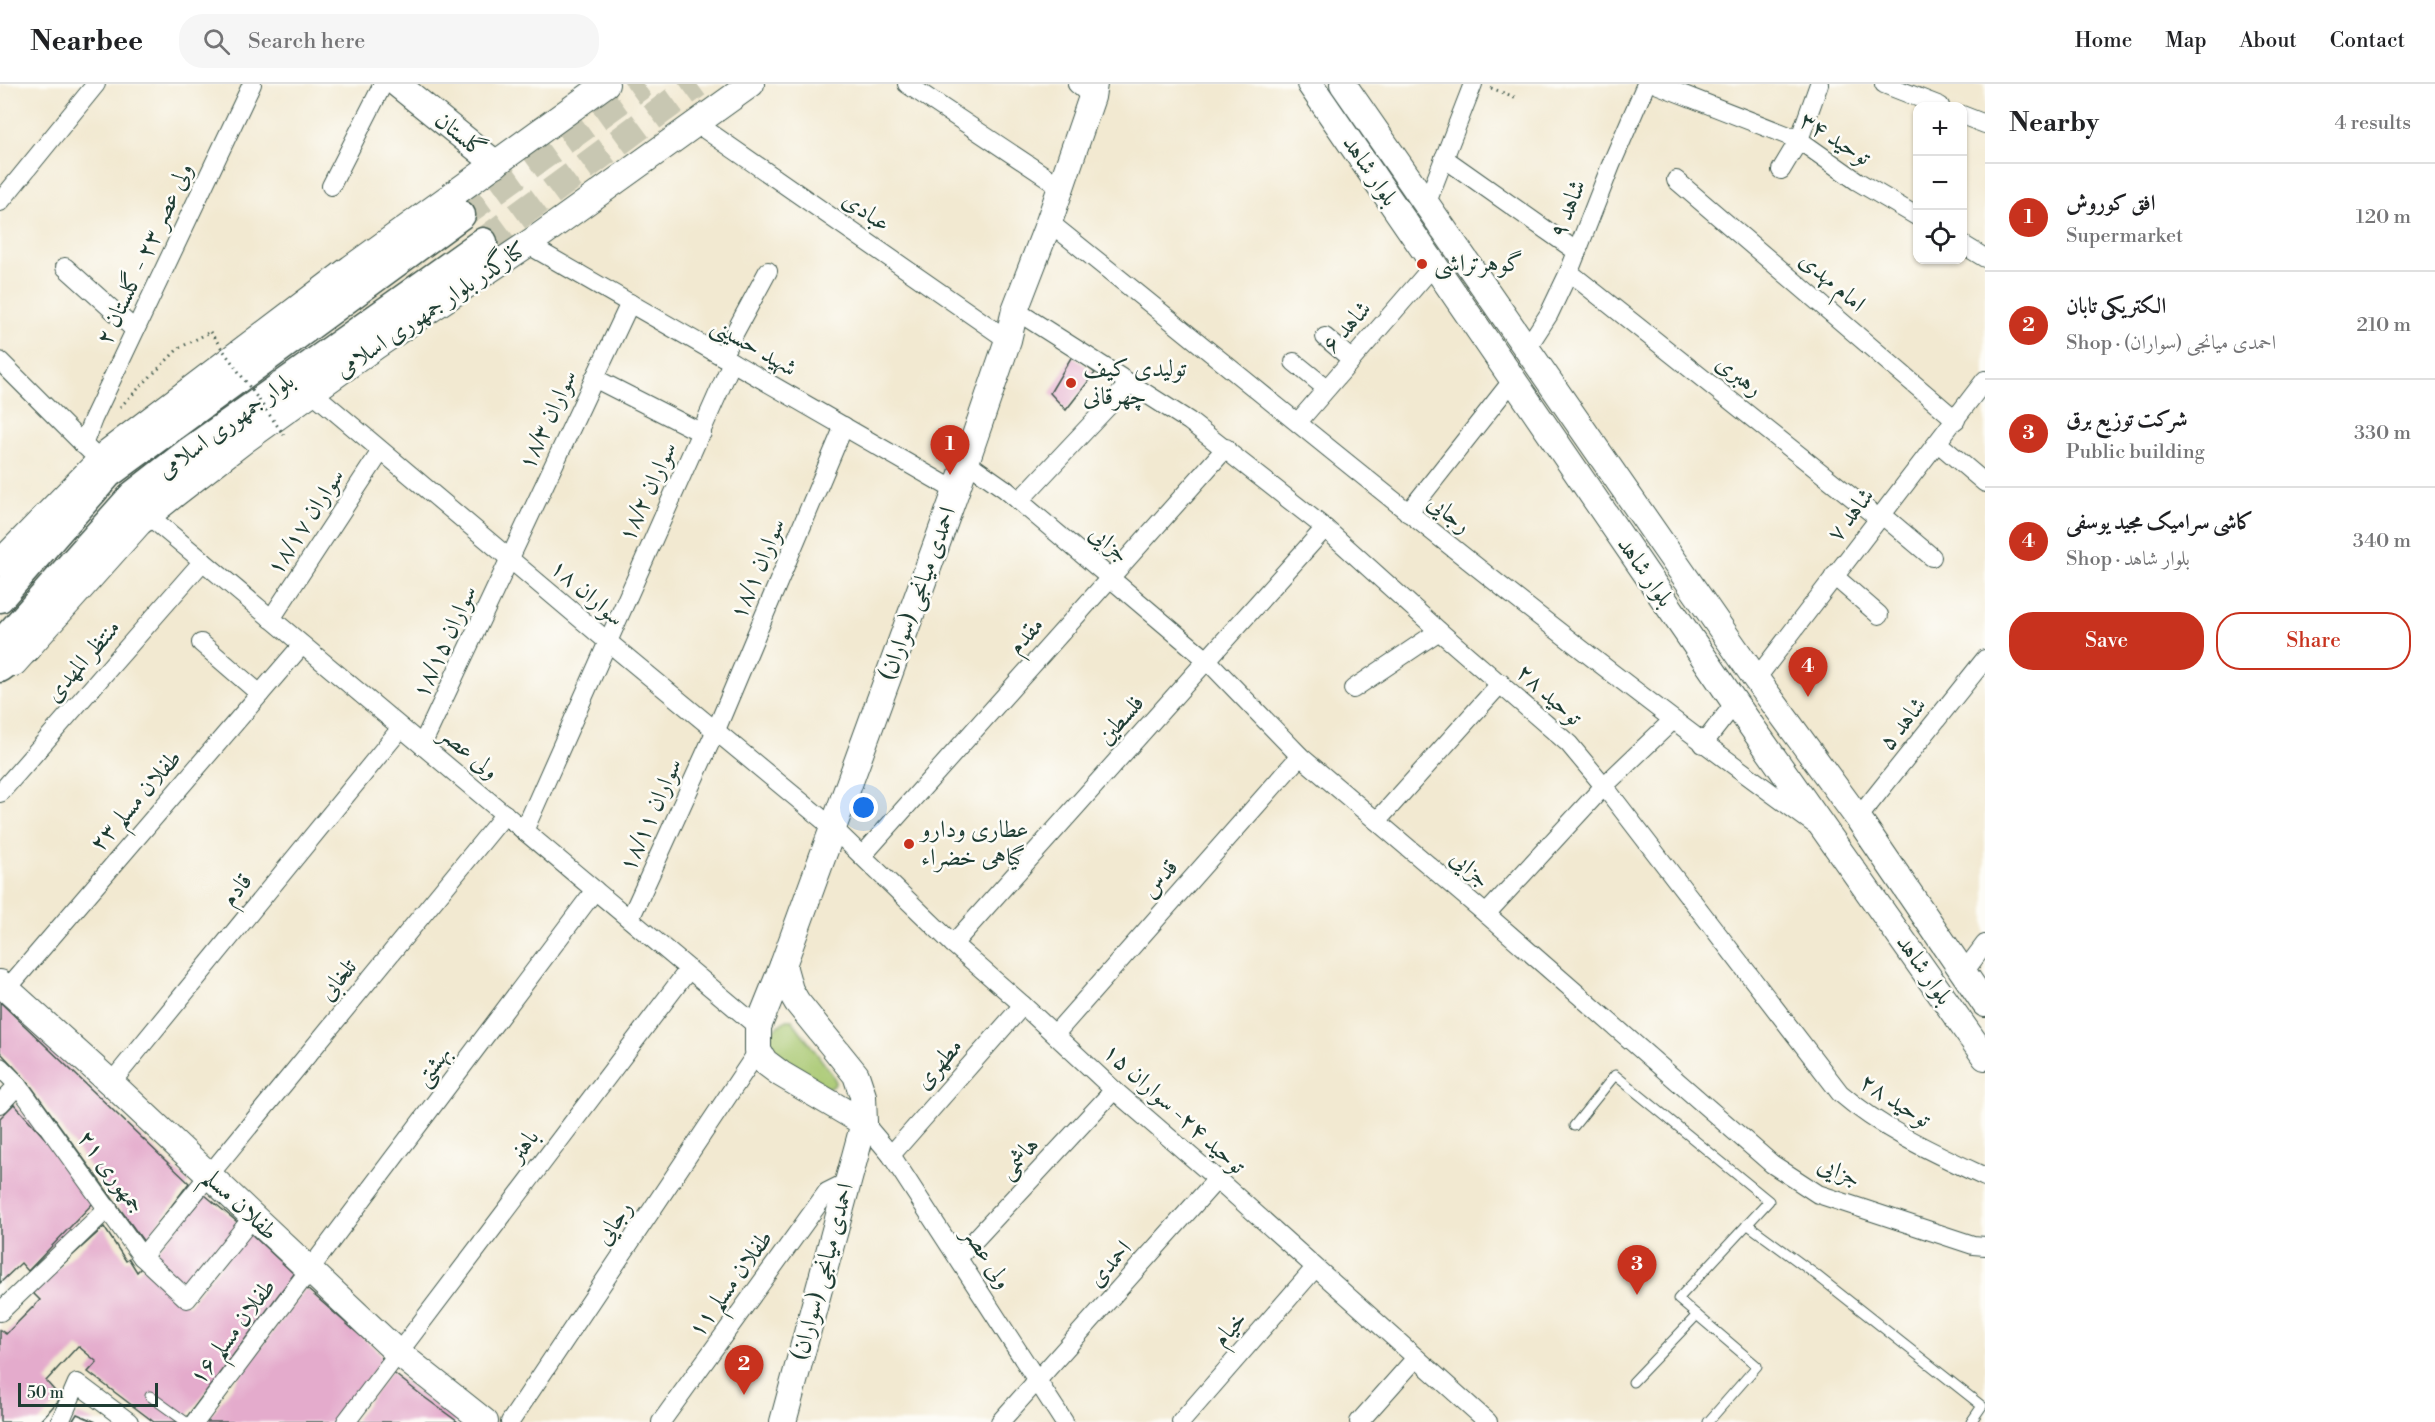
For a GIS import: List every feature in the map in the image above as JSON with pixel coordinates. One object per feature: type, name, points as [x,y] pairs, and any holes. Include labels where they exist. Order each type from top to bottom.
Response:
[{"type":"main road","name":"گلستان","points":[[397,84],[496,164]]},
{"type":"main road","points":[[2,556],[91,452],[606,84]]},
{"type":"main road","name":"کنارگذر بلوار جمهوری اسلامی","points":[[0,679],[13,646],[139,523],[238,445],[376,346],[527,244],[751,84]]},
{"type":"main road","name":"بلوار شاهد","points":[[1310,84],[1735,703],[1985,1057]]},
{"type":"main road","name":"بلوار شاهد","points":[[1343,84],[1756,679],[1858,818],[1985,1004]]},
{"type":"main road","name":"احمدی میانجی (سواران)","points":[[758,1039],[956,491],[1008,340],[1015,310],[1049,222],[1090,87]]},
{"type":"main road","name":"بلوار جمهوری اسلامی","points":[[0,598],[108,474],[461,216]]},
{"type":"main road","name":"بلوار جمهوری اسلامی","points":[[0,668],[13,646],[132,495],[187,453],[483,242]]},
{"type":"main road","name":"احمدی میانجی (سواران)","points":[[783,965],[790,990],[797,1002],[856,1075],[863,1096],[864,1123],[783,1422]]},
{"type":"main road","name":"طفلان مسلم","points":[[3,986],[111,1083],[398,1352],[485,1422]]},
{"type":"main road","points":[[758,1039],[765,1062],[781,1074],[864,1123]]},
{"type":"street","points":[[0,202],[96,84]]},
{"type":"street","name":"ولی عصر ۲۳ - گلستان ۲","points":[[91,452],[93,419],[252,84]]},
{"type":"street","points":[[331,186],[384,84]]},
{"type":"street","points":[[907,84],[1060,186]]},
{"type":"street","name":"شاهد ۹","points":[[1527,348],[1549,314],[1569,272],[1646,84]]},
{"type":"street","name":"توحید ۳۴","points":[[1656,84],[1799,140],[1857,181],[1913,215]]},
{"type":"street","points":[[1781,170],[1799,140],[1819,84]]},
{"type":"street","points":[[1884,84],[1930,102]]},
{"type":"street","points":[[1426,205],[1444,158],[1481,86]]},
{"type":"street","points":[[1967,117],[1985,124]]},
{"type":"street","name":"عبادی","points":[[696,123],[1008,340]]},
{"type":"street","points":[[1444,158],[1576,251]]},
{"type":"street","name":"امام مهدی","points":[[1676,180],[1956,420]]},
{"type":"street","name":"رجایی","points":[[1049,222],[1408,513],[1703,744],[1828,834]]},
{"type":"street","name":"شهید حسینی","points":[[527,244],[956,491]]},
{"type":"street","points":[[1967,247],[1985,258]]},
{"type":"street","name":"شاهد ۶","points":[[1298,422],[1434,265]]},
{"type":"street","points":[[65,267],[135,330]]},
{"type":"street","name":"سواران ۱۸/۲","points":[[524,831],[607,641],[702,433],[727,359],[768,271]]},
{"type":"street","name":"رهبری","points":[[1569,272],[1932,557]]},
{"type":"street","name":"سواران ۱۸/۳","points":[[511,558],[630,303]]},
{"type":"street","name":"توحید ۲۸","points":[[1015,310],[1190,421],[1226,448],[1325,528],[1439,631],[1501,683],[1569,744],[1604,786],[1840,1093],[1862,1112],[1908,1141],[1985,1177]]},
{"type":"street","points":[[1325,337],[1351,359]]},
{"type":"street","points":[[0,361],[91,452]]},
{"type":"street","points":[[1294,362],[1326,388]]},
{"type":"street","points":[[594,378],[702,433]]},
{"type":"street","name":"شاهد ۷","points":[[1756,679],[1985,380]]},
{"type":"street","points":[[1408,513],[1512,381]]},
{"type":"street","points":[[1019,501],[1130,382]]},
{"type":"street","name":"سواران ۱۸","points":[[312,392],[833,828]]},
{"type":"street","name":"سواران ۱۸/۱","points":[[716,730],[844,426]]},
{"type":"street","points":[[1938,443],[1985,483]]},
{"type":"street","name":"مقدم","points":[[862,856],[1226,448]]},
{"type":"street","name":"سواران ۱۸/۱۷","points":[[271,619],[381,451]]},
{"type":"street","name":"جزایی","points":[[965,461],[1019,501],[1111,576],[1207,660],[1300,756],[1486,914],[1772,1164],[1818,1194],[1973,1245],[1985,1246]]},
{"type":"street","name":"ولی عصر","points":[[149,516],[689,969],[758,1039]]},
{"type":"street","name":"فلسطین","points":[[953,944],[1325,528]]},
{"type":"street","name":"سواران ۱۸/۱۵","points":[[422,745],[511,558]]},
{"type":"street","name":"منتظر المهدی","points":[[0,793],[203,561]]},
{"type":"street","points":[[1834,576],[1879,615]]},
{"type":"street","points":[[1353,689],[1439,631]]},
{"type":"street","points":[[201,643],[260,694]]},
{"type":"street","name":"طفلان مسلم ۲۳","points":[[3,986],[303,645]]},
{"type":"street","name":"شاهد ۵","points":[[1858,818],[1985,659]]},
{"type":"street","points":[[1377,821],[1501,683]]},
{"type":"street","points":[[1703,744],[1735,703]]},
{"type":"street","points":[[1486,914],[1604,786],[1673,720]]},
{"type":"street","name":"قادم","points":[[111,1083],[401,728]]},
{"type":"street","name":"سواران ۱۸/۱۱","points":[[630,920],[716,730]]},
{"type":"street","name":"قدس","points":[[1055,1034],[1300,756]]},
{"type":"street","name":"تلخابی","points":[[142,1257],[505,814]]},
{"type":"street","name":"توحید ۲۴- سواران ۱۵","points":[[833,828],[953,944],[1488,1422]]},
{"type":"street","name":"بهشتی","points":[[310,1270],[595,890]]},
{"type":"street","points":[[1964,972],[1985,944]]},
{"type":"street","name":"باهنر","points":[[346,1422],[689,969]]},
{"type":"street","name":"مطهری","points":[[891,1155],[1023,1005]]},
{"type":"street","name":"رجایی","points":[[510,1422],[758,1039]]},
{"type":"street","name":"جمهوری ۲۱","points":[[0,1067],[18,1085],[142,1257],[187,1299],[253,1217]]},
{"type":"street","points":[[0,1104],[18,1085]]},
{"type":"street","name":"هاشمی","points":[[958,1257],[1114,1090]]},
{"type":"street","name":"ولی عصر","points":[[864,1123],[891,1155],[1064,1422]]},
{"type":"street","name":"احمدی","points":[[1000,1422],[1217,1179]]},
{"type":"street","name":"طفلان مسلم ۱۱","points":[[661,1422],[827,1192],[847,1182]]},
{"type":"street","points":[[0,1312],[108,1208]]},
{"type":"street","name":"خیام","points":[[1181,1422],[1316,1268]]},
{"type":"street","name":"طفلان مسلم ۱۶","points":[[195,1422],[310,1270]]},
{"type":"street","points":[[1359,1422],[1416,1358]]},
{"type":"street","points":[[60,1422],[77,1383],[129,1422]]},
{"type":"lane","points":[[1574,1126],[1615,1075],[1769,1201],[1678,1299],[1757,1366],[1708,1422]]},
{"type":"lane","points":[[1747,1224],[1815,1274],[1982,1407],[1971,1422]]},
{"type":"lane","points":[[1633,1382],[1697,1315]]},
{"type":"lane","points":[[150,1396],[186,1422]]},
{"type":"path","points":[[1481,86],[1517,98]]},
{"type":"path","points":[[115,412],[179,348],[210,332],[284,435]]},
{"type":"green space","points":[[786,1020],[792,1020],[832,1074],[836,1082],[833,1087],[825,1088],[770,1047],[771,1032]]},
{"type":"building","name":"تولیدی کیف چهرقانی","points":[[1072,356],[1095,373],[1066,410],[1050,393]]},
{"type":"building","points":[[0,1002],[189,1183],[144,1242],[28,1082],[0,1052]]},
{"type":"building","points":[[14,1104],[70,1166],[96,1200],[28,1271],[21,1263],[0,1283],[0,1118]]},
{"type":"building","points":[[205,1195],[242,1226],[186,1288],[153,1256]]},
{"type":"building","points":[[104,1227],[126,1261],[129,1259],[137,1272],[143,1266],[188,1306],[248,1231],[294,1274],[183,1422],[154,1422],[88,1372],[97,1362],[78,1346],[46,1381],[61,1398],[39,1422],[0,1422],[0,1330],[6,1334],[40,1300],[32,1292]]},
{"type":"building","points":[[306,1288],[381,1354],[382,1360],[336,1422],[206,1422]]},
{"type":"building","points":[[391,1371],[424,1397],[458,1422],[354,1422]]},
{"type":"building","points":[[77,1414],[96,1422],[72,1422]]},
{"type":"tunnel","points":[[461,215],[643,84]]},
{"type":"tunnel","points":[[483,242],[697,84]]},
{"type":"place","name":"گوهرتراشی","points":[[1422,264]]},
{"type":"place","name":"تولیدی کیف چهرقانی","points":[[1071,383]]},
{"type":"place","name":"افق کوروش","points":[[950,475]]},
{"type":"place","name":"کاشی سرامیک مجید یوسفی","points":[[1808,697]]},
{"type":"place","name":"عطاری ودارو گیاهی خضراء","points":[[909,844]]},
{"type":"place","name":"شرکت توزیع برق","points":[[1637,1295]]},
{"type":"place","name":"الکتریکی تابان","points":[[744,1395]]}]
